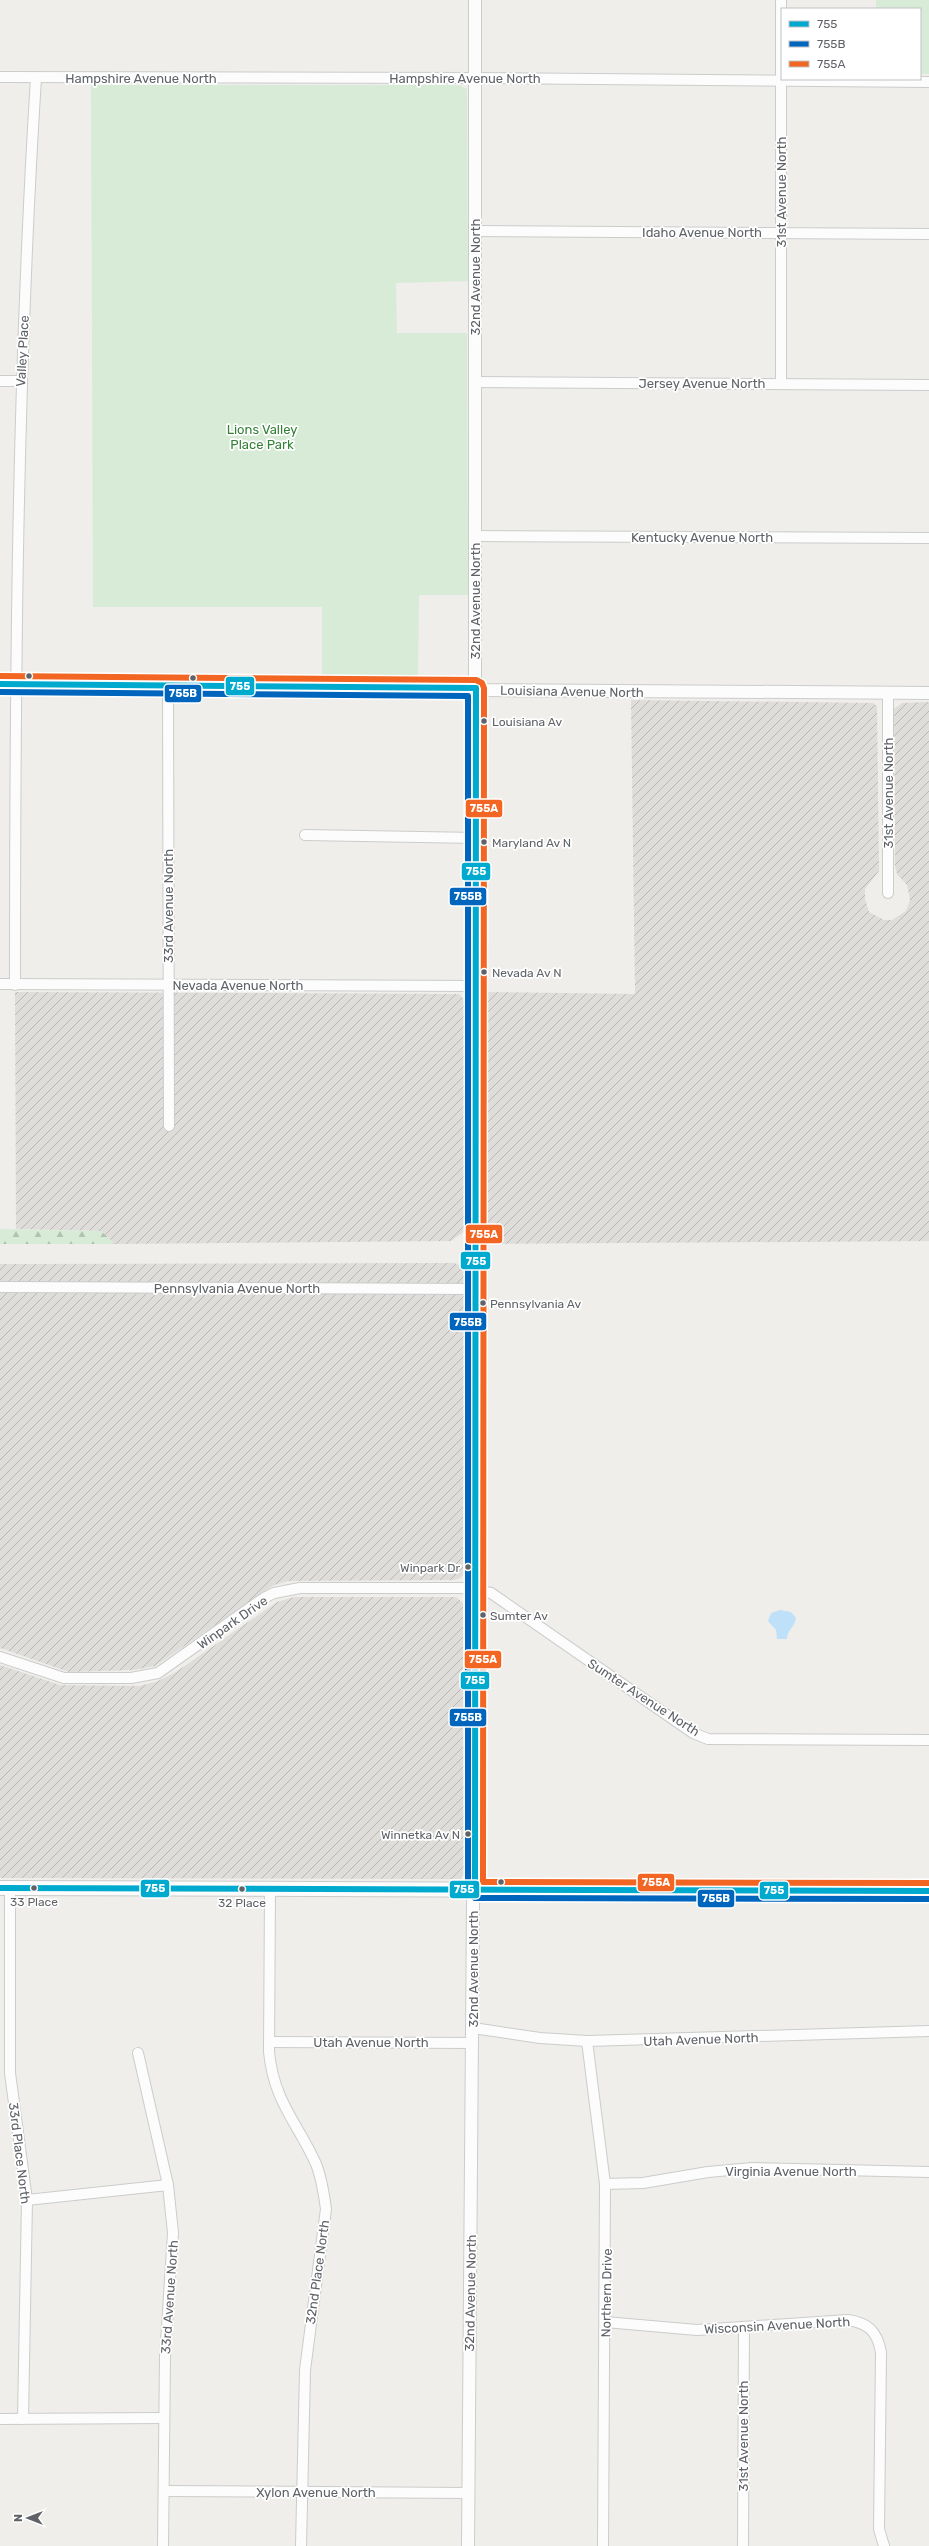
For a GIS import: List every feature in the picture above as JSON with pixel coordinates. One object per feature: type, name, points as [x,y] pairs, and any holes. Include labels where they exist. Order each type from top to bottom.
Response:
[{"type":"main road","points":[[5,1888],[929,1891]]},
{"type":"street","name":"32nd Avenue North","points":[[468,2546],[473,2028],[475,1590],[475,0]]},
{"type":"street","name":"31st Avenue North","points":[[781,0],[781,384]]},
{"type":"street","name":"Hampshire Avenue North","points":[[0,77],[476,78],[929,82]]},
{"type":"street","name":"Valley Place","points":[[15,985],[15,684],[21,381],[36,78]]},
{"type":"street","name":"Idaho Avenue North","points":[[475,231],[929,234]]},
{"type":"street","points":[[0,381],[21,381]]},
{"type":"street","name":"Jersey Avenue North","points":[[475,382],[929,385]]},
{"type":"street","name":"Kentucky Avenue North","points":[[475,536],[929,538]]},
{"type":"street","name":"Louisiana Avenue North","points":[[0,684],[476,688],[484,690],[559,691],[929,693]]},
{"type":"street","name":"33rd Avenue North","points":[[168,686],[169,1126]]},
{"type":"street","name":"31st Avenue North","points":[[888,693],[888,893]]},
{"type":"street","points":[[306,835],[476,838]]},
{"type":"street","name":"Nevada Avenue North","points":[[0,984],[476,986]]},
{"type":"street","name":"Pennsylvania Avenue North","points":[[0,1287],[475,1289]]},
{"type":"street","name":"Winpark Drive","points":[[0,1657],[64,1678],[144,1677],[164,1668],[274,1592],[300,1588],[475,1590]]},
{"type":"street","name":"Sumter Avenue North","points":[[475,1590],[490,1593],[693,1733],[708,1738],[929,1740]]},
{"type":"street","name":"33rd Place North","points":[[5,1888],[5,2073],[27,2200],[23,2419]]},
{"type":"street","name":"32nd Place North","points":[[270,1890],[270,2069],[276,2091],[316,2165],[323,2186],[326,2209],[305,2370],[301,2492],[301,2546]]},
{"type":"street","name":"Utah Avenue North","points":[[473,2028],[540,2038],[587,2041],[929,2031]]},
{"type":"street","name":"Northern Drive","points":[[587,2041],[605,2184],[603,2546]]},
{"type":"street","name":"Utah Avenue North","points":[[269,2042],[472,2043]]},
{"type":"street","name":"33rd Avenue North","points":[[138,2052],[168,2185],[173,2233],[165,2357],[163,2546]]},
{"type":"street","name":"Virginia Avenue North","points":[[605,2184],[643,2183],[708,2172],[752,2168],[929,2172]]},
{"type":"street","points":[[27,2200],[168,2185]]},
{"type":"street","name":"Wisconsin Avenue North","points":[[605,2322],[697,2330],[848,2320],[867,2325],[874,2332],[880,2352],[879,2529],[884,2546]]},
{"type":"street","name":"31st Avenue North","points":[[743,2546],[744,2327]]},
{"type":"street","points":[[0,2419],[164,2418]]},
{"type":"street","name":"Xylon Avenue North","points":[[164,2491],[468,2493]]},
{"type":"shaded area","points":[[631,700],[873,703],[877,706],[879,871],[865,889],[865,899],[869,912],[884,920],[892,920],[906,911],[910,900],[907,885],[897,874],[895,866],[894,709],[902,703],[929,702],[929,1241],[486,1244],[485,992],[635,994]]},
{"type":"shaded area","points":[[15,992],[459,994],[464,999],[465,1231],[451,1241],[115,1244],[101,1231],[16,1229]]},
{"type":"shaded area","points":[[455,1263],[465,1268],[463,1575],[461,1578],[454,1580],[288,1581],[274,1585],[155,1666],[134,1670],[69,1672],[0,1648],[0,1264]]},
{"type":"shaded area","points":[[294,1597],[456,1597],[463,1603],[464,1874],[461,1879],[0,1878],[0,1665],[60,1685],[139,1686],[156,1682],[176,1672],[277,1602]]},
{"type":"green space","points":[[876,0],[929,0],[929,74],[921,74],[921,8],[876,8]]},
{"type":"green space","name":"Lions Valley Place Park","points":[[91,85],[459,85],[467,89],[468,281],[396,283],[397,333],[467,333],[468,595],[419,595],[418,679],[322,679],[322,607],[93,607]]},
{"type":"green space","points":[[0,1229],[101,1231],[115,1244],[0,1244]]},
{"type":"water","points":[[780,1610],[791,1612],[796,1618],[788,1633],[787,1639],[777,1639],[776,1630],[768,1621],[771,1613]]},
{"type":"transit line","name":"755A","points":[[0,676],[476,680],[482,683],[484,688],[483,1882],[929,1883]]},
{"type":"transit line","name":"755","points":[[0,684],[476,688],[475,1890]]},
{"type":"transit line","name":"755B","points":[[0,692],[468,696],[468,1893],[475,1898],[929,1899]]},
{"type":"transit line","name":"755","points":[[0,1888],[929,1891]]},
{"type":"place","name":"Louisiana Av","points":[[484,721]]},
{"type":"place","name":"Maryland Av N","points":[[484,842]]},
{"type":"place","name":"Nevada Av N","points":[[484,972]]},
{"type":"place","name":"Pennsylvania Av","points":[[483,1303]]},
{"type":"place","name":"Winpark Dr","points":[[468,1567]]},
{"type":"place","name":"Sumter Av","points":[[483,1615]]},
{"type":"place","name":"Winnetka Av N","points":[[468,1834]]},
{"type":"place","name":"33 Place","points":[[34,1888]]},
{"type":"place","name":"32 Place","points":[[242,1889]]}]
